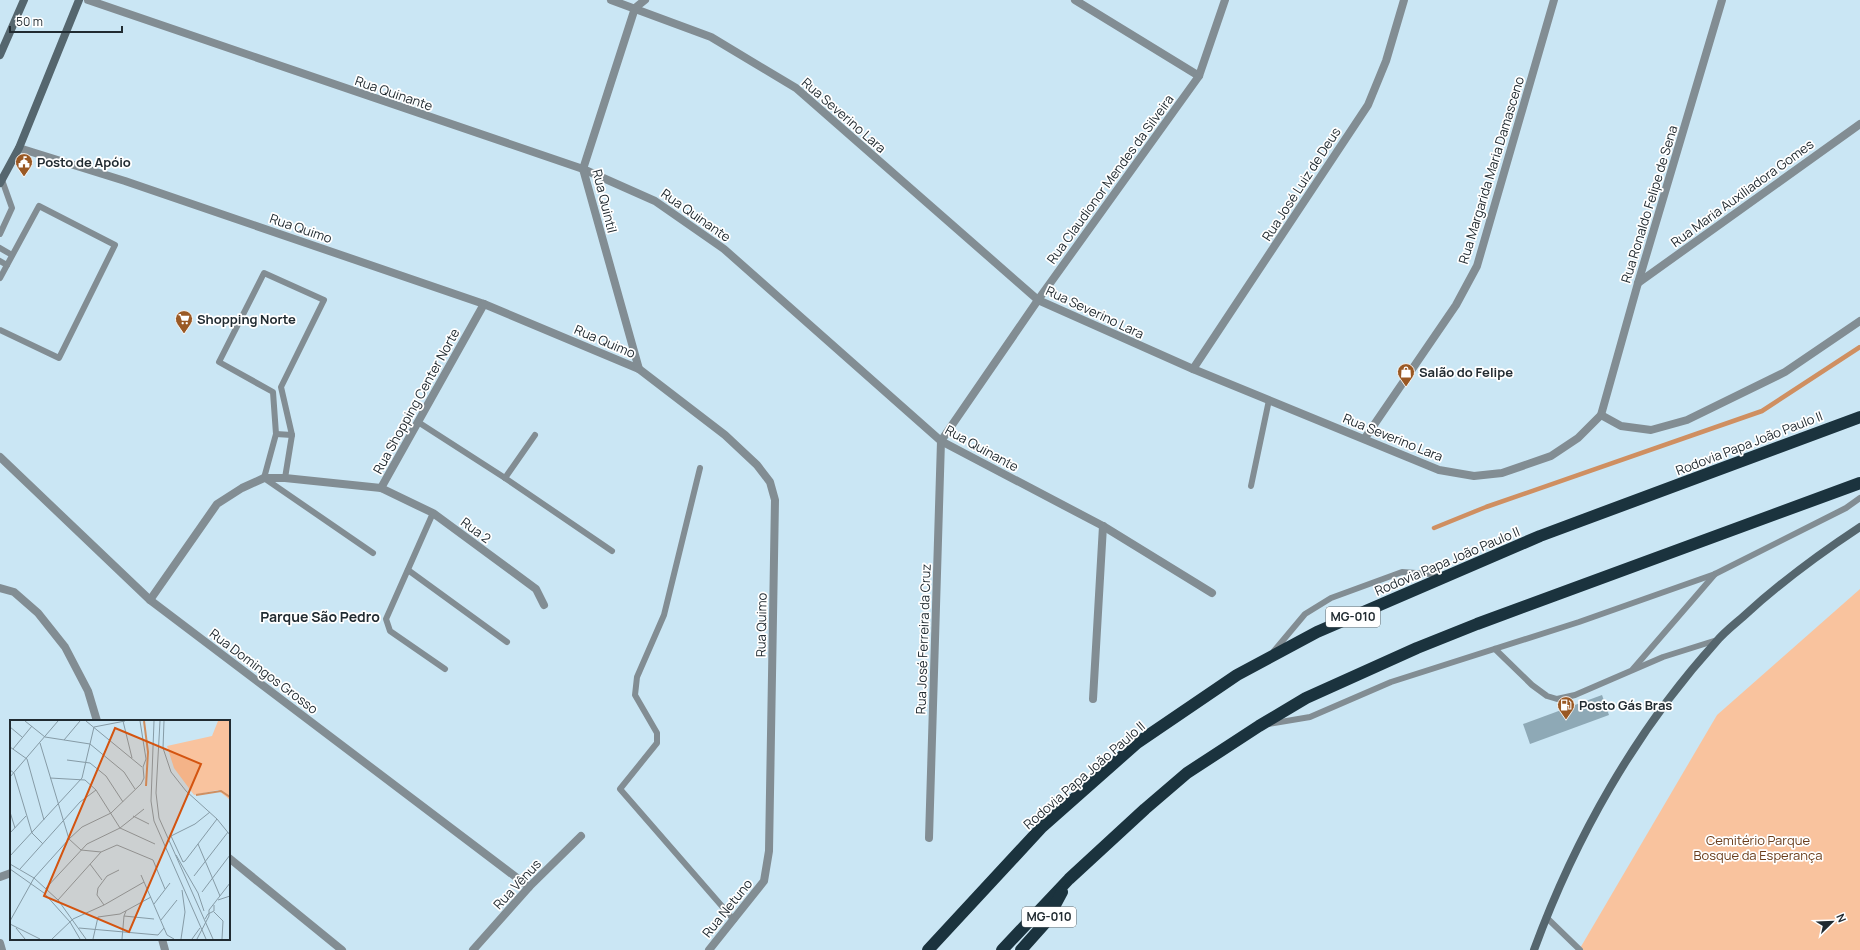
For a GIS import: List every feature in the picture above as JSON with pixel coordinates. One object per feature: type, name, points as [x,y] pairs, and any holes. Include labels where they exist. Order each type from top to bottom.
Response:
[{"type":"highway","name":"Rodovia Papa João Paulo II","points":[[928,950],[1042,827],[1137,743],[1237,675],[1317,632],[1540,536],[1860,417]]},
{"type":"highway","name":"MG-010","points":[[1021,950],[1046,922],[1069,879],[1145,809],[1187,773],[1306,698],[1417,648],[1581,585],[1860,483]]},
{"type":"highway","points":[[1002,950],[1069,879]]},
{"type":"street","points":[[0,55],[24,0]]},
{"type":"street","points":[[1,181],[19,148],[79,0]]},
{"type":"street","name":"Rua Quinante","points":[[88,0],[583,169],[655,201],[724,249],[941,441],[1103,526],[1212,593]]},
{"type":"street","name":"Rua Severino Lara","points":[[611,0],[711,37],[796,88],[1038,300],[1193,369],[1365,438],[1439,470],[1474,476],[1502,473],[1551,456],[1578,438],[1601,415]]},
{"type":"street","points":[[635,8],[645,0]]},
{"type":"street","points":[[1075,0],[1199,76]]},
{"type":"street","name":"Rua Claudionor Mendes da Silveira","points":[[941,441],[1038,300],[1199,76],[1225,0]]},
{"type":"street","name":"Rua José Luiz de Deus","points":[[1193,369],[1368,105],[1386,60],[1404,0]]},
{"type":"street","name":"Rua Margarida Maria Damasceno","points":[[1365,438],[1456,305],[1477,266],[1554,0]]},
{"type":"street","name":"Rua Ronaldo Felipe de Sena","points":[[1601,415],[1638,283],[1722,0]]},
{"type":"street","name":"Rua Quintil","points":[[635,8],[583,169],[639,368]]},
{"type":"street","name":"Rua Maria Auxiliadora Gomes","points":[[1638,283],[1860,124]]},
{"type":"street","name":"Rua Quimo","points":[[19,148],[132,184],[484,304],[639,368],[725,435],[757,465],[770,482],[775,500],[769,851],[764,881]]},
{"type":"street","name":"Rua Shopping Center Norte","points":[[150,600],[217,504],[242,488],[264,478],[285,478],[381,488],[484,304]]},
{"type":"street","points":[[1601,415],[1621,426],[1651,430],[1687,420],[1785,372],[1860,321]]},
{"type":"street","name":"Rua José Ferreira da Cruz","points":[[929,838],[941,441]]},
{"type":"street","name":"Rua Domingos Grosso","points":[[0,457],[150,600],[529,887]]},
{"type":"street","name":"Rua 2","points":[[381,488],[433,513],[536,589],[544,605]]},
{"type":"street","points":[[1092,699],[1103,526]]},
{"type":"street","points":[[1534,950],[1546,916],[1584,834],[1624,764],[1669,698],[1717,640],[1774,589],[1860,527]]},
{"type":"street","points":[[0,588],[14,592],[38,613],[65,647],[88,691],[97,720]]},
{"type":"street","name":"Rua Vênus","points":[[474,950],[529,887],[581,836]]},
{"type":"street","points":[[230,859],[342,950]]},
{"type":"street","points":[[0,877],[10,873]]},
{"type":"street","name":"Rua Netuno","points":[[709,950],[764,881]]},
{"type":"street","points":[[162,940],[165,950]]},
{"type":"street","points":[[0,943],[2,950]]},
{"type":"lane","points":[[0,234],[12,208],[1,181]]},
{"type":"lane","points":[[0,278],[39,206],[115,245],[59,358],[0,330]]},
{"type":"lane","points":[[0,248],[12,255]]},
{"type":"lane","points":[[0,261],[7,265]]},
{"type":"lane","points":[[285,478],[292,435],[281,387],[324,300],[264,273],[219,362],[273,392],[276,434],[264,478],[373,553]]},
{"type":"lane","points":[[1251,486],[1268,400]]},
{"type":"lane","points":[[418,422],[505,478],[612,551]]},
{"type":"lane","points":[[276,434],[292,435]]},
{"type":"lane","points":[[505,478],[536,435]]},
{"type":"lane","points":[[700,468],[664,615],[637,677],[635,695],[657,733],[657,743],[620,788],[734,920]]},
{"type":"lane","name":"MG-010","points":[[1260,726],[1310,717],[1391,682],[1579,622],[1715,574],[1846,508],[1860,498]]},
{"type":"lane","points":[[433,513],[386,619],[390,631],[445,669]]},
{"type":"lane","points":[[408,570],[507,642]]},
{"type":"lane","points":[[1268,658],[1305,614],[1331,598],[1402,572],[1450,575]]},
{"type":"lane","points":[[1632,670],[1715,574]]},
{"type":"lane","points":[[1496,649],[1532,685],[1547,696],[1557,699],[1575,695],[1663,657],[1717,640]]},
{"type":"lane","points":[[1546,916],[1580,950]]},
{"type":"green space","name":"Cemitério Parque Bosque da Esperança","points":[[1860,589],[1860,950],[1579,950],[1717,715]]},
{"type":"building","name":"Posto Gás Bras","points":[[1602,695],[1609,715],[1530,744],[1523,724]]},
{"type":"waterway","points":[[1434,528],[1486,507],[1762,411],[1860,347]]},
{"type":"place","name":"Posto de Apóio","points":[[24,177]]},
{"type":"place","name":"Shopping Norte","points":[[184,334]]},
{"type":"place","name":"Salão do Felipe","points":[[1406,387]]},
{"type":"place","name":"Posto Gás Bras","points":[[1566,720]]},
{"type":"district","name":"Parque São Pedro","points":[[320,617]]}]
